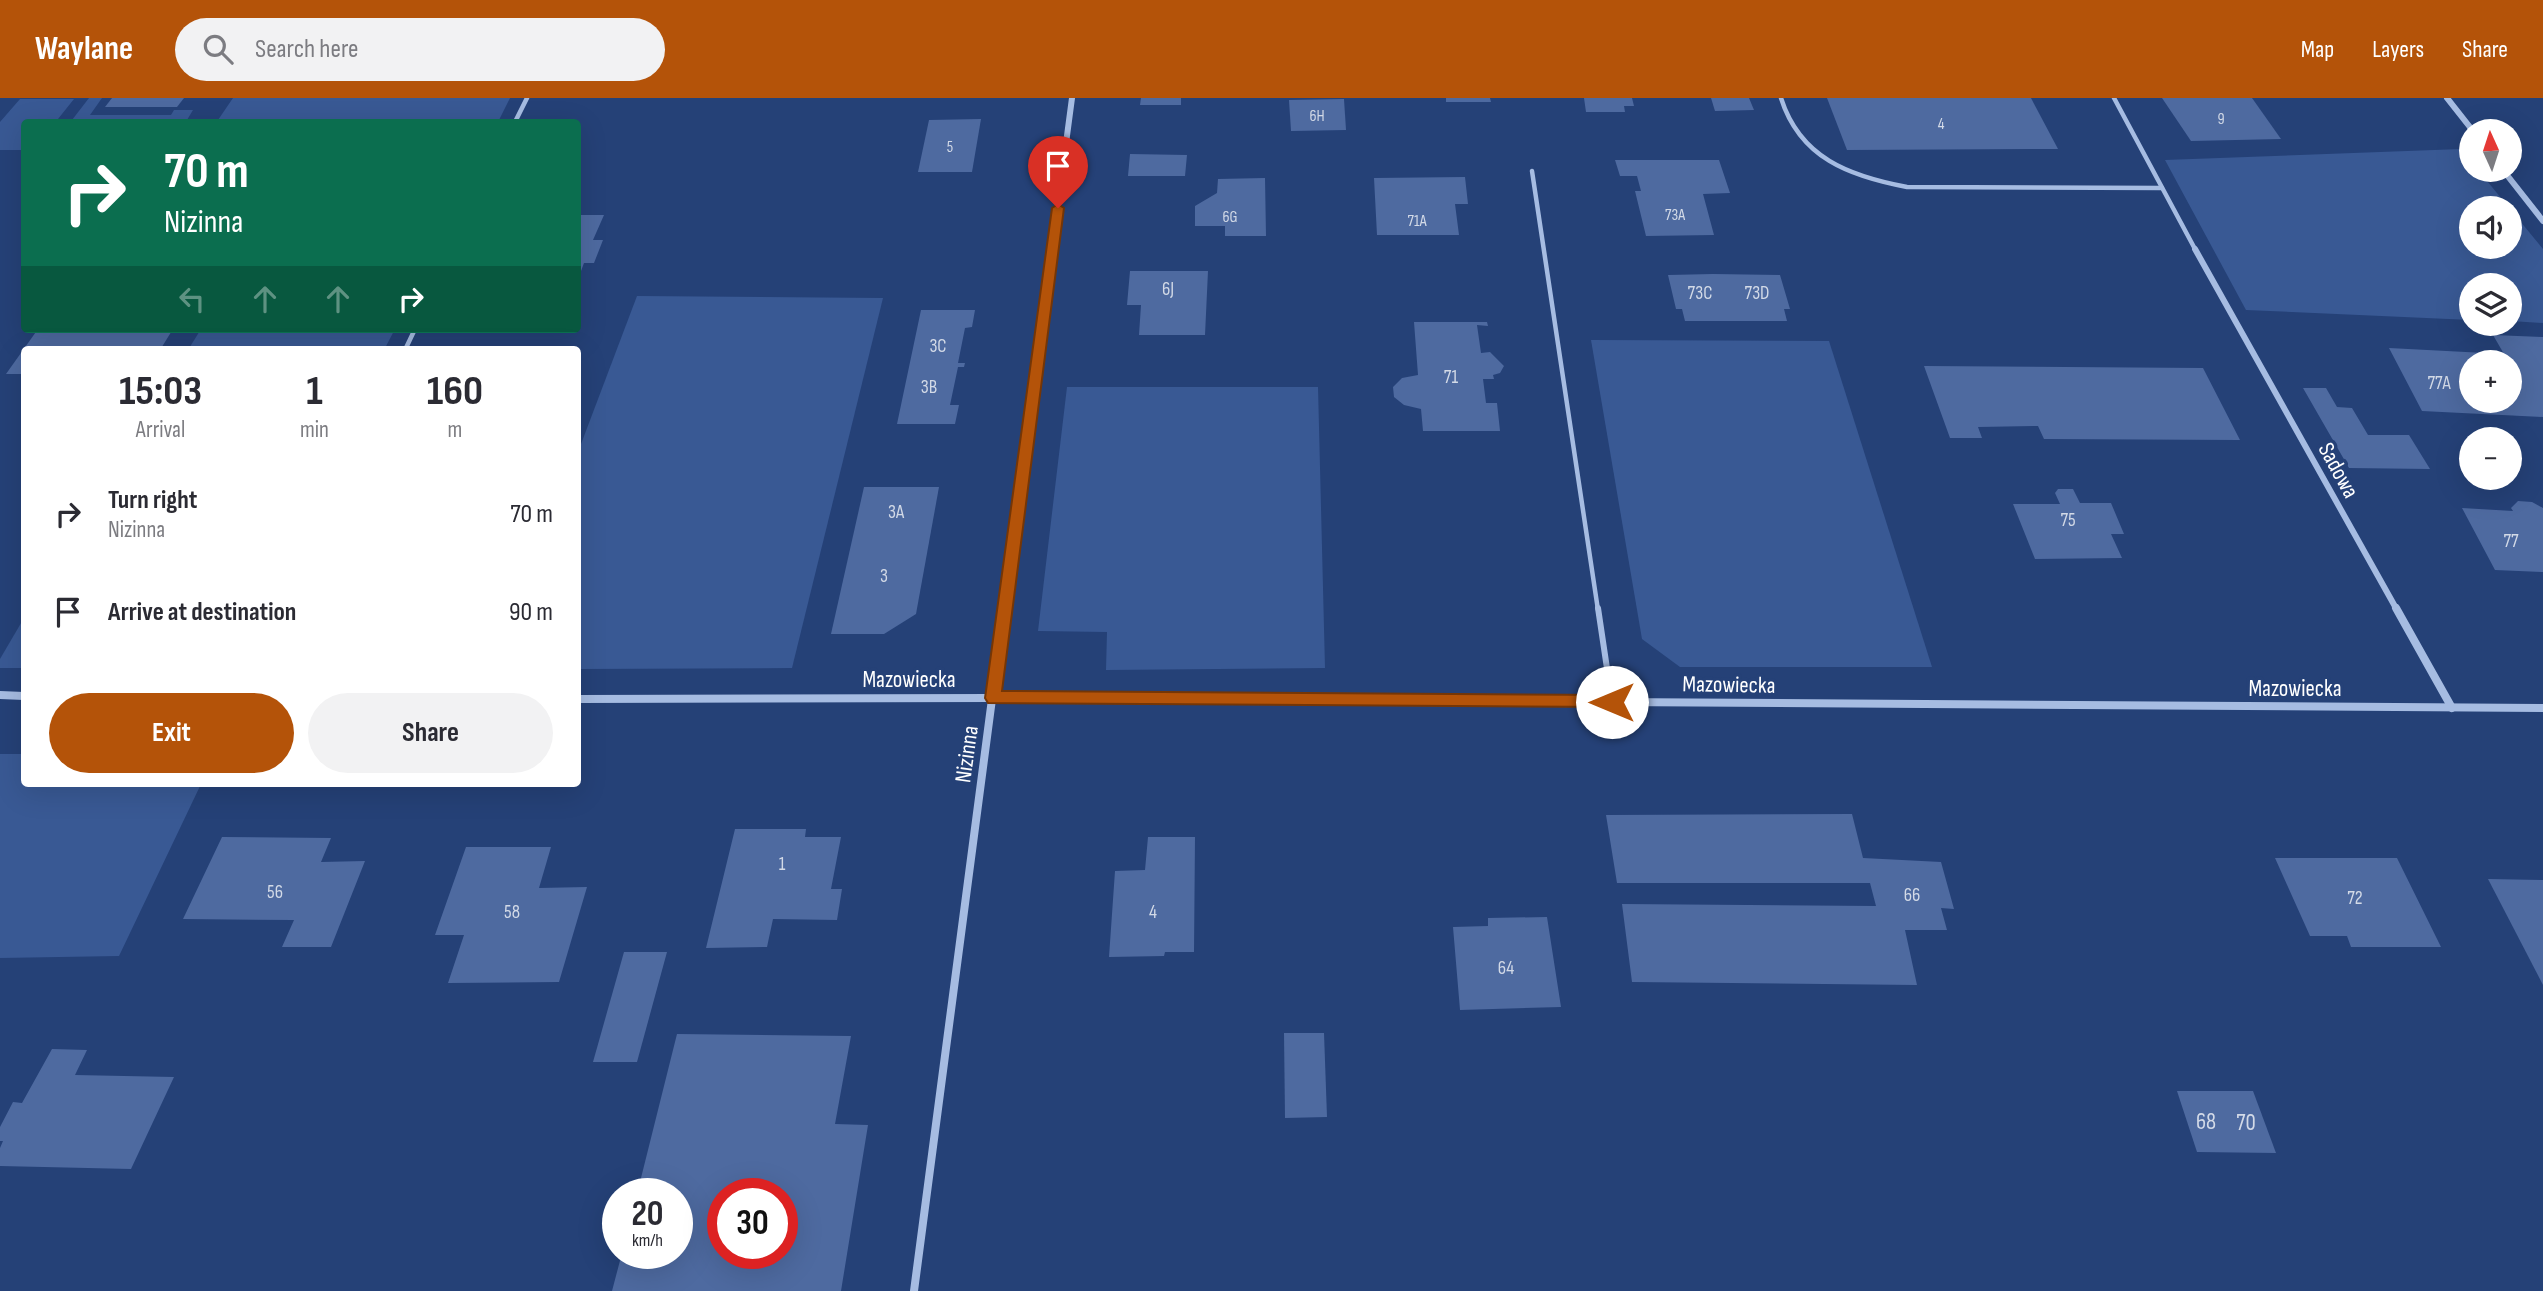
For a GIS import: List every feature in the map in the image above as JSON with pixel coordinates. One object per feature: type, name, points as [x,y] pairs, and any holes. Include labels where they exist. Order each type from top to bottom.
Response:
[{"type":"street","name":"Nizinna","points":[[914,1291],[1072,98]]},
{"type":"street","points":[[2447,98],[2464,119]]},
{"type":"street","points":[[2512,182],[2543,221]]},
{"type":"street","name":"Sadowa","points":[[2196,249],[2452,708]]},
{"type":"street","points":[[0,695],[21,695]]},
{"type":"street","name":"Mazowiecka","points":[[581,699],[993,698],[2543,708]]},
{"type":"lane","points":[[516,119],[527,98]]},
{"type":"lane","points":[[1781,98],[1789,124],[1811,147],[1836,166],[1870,181],[1907,187],[2162,188]]},
{"type":"lane","points":[[2114,98],[2196,249]]},
{"type":"lane","points":[[1532,171],[1612,702]]},
{"type":"shaded area","points":[[89,98],[102,98],[90,115],[171,115],[174,110],[193,110],[188,119],[73,119]]},
{"type":"shaded area","points":[[233,98],[510,98],[500,119],[219,119]]},
{"type":"shaded area","points":[[20,99],[74,99],[58,119],[21,119],[21,150],[0,150],[0,122]]},
{"type":"shaded area","points":[[2459,149],[2459,182],[2488,182],[2499,196],[2459,196],[2459,259],[2522,259],[2522,224],[2543,249],[2543,323],[2522,322],[2522,273],[2459,273],[2459,319],[2246,310],[2165,160]]},
{"type":"shaded area","points":[[637,296],[883,298],[792,668],[581,669],[581,444]]},
{"type":"shaded area","points":[[199,333],[393,333],[386,346],[190,346]]},
{"type":"shaded area","points":[[1591,340],[1829,341],[1932,667],[1680,667],[1642,639]]},
{"type":"shaded area","points":[[1067,387],[1318,387],[1325,668],[1106,670],[1107,632],[1038,631]]},
{"type":"shaded area","points":[[21,623],[21,668],[0,668],[0,659]]},
{"type":"shaded area","points":[[0,754],[21,754],[21,787],[200,787],[119,956],[0,958]]},
{"type":"building","points":[[112,98],[184,98],[177,107],[105,107]]},
{"type":"building","points":[[1141,98],[1181,98],[1181,105],[1140,105]]},
{"type":"building","points":[[1446,98],[1490,98],[1491,102],[1446,102]]},
{"type":"building","points":[[1584,98],[1632,98],[1634,106],[1624,106],[1625,112],[1586,112]]},
{"type":"building","points":[[1711,98],[1749,98],[1754,110],[1715,111]]},
{"type":"building","points":[[1827,98],[2031,98],[2058,149],[1847,150]]},
{"type":"building","points":[[2162,98],[2252,98],[2281,139],[2191,141]]},
{"type":"building","points":[[1344,99],[1346,130],[1291,131],[1289,100]]},
{"type":"building","points":[[981,119],[972,172],[918,172],[929,120]]},
{"type":"building","points":[[1130,154],[1187,155],[1185,176],[1128,176]]},
{"type":"building","points":[[1615,160],[1719,160],[1730,193],[1703,194],[1714,235],[1646,236],[1635,191],[1641,191],[1637,176],[1620,176]]},
{"type":"building","points":[[1465,177],[1468,204],[1455,204],[1459,235],[1377,235],[1374,178]]},
{"type":"building","points":[[1265,178],[1266,236],[1225,236],[1225,226],[1195,226],[1195,206],[1217,193],[1218,179]]},
{"type":"building","points":[[581,215],[604,215],[593,240],[603,240],[594,263],[584,263],[581,271]]},
{"type":"building","points":[[1130,271],[1208,271],[1205,335],[1139,335],[1141,305],[1127,305]]},
{"type":"building","points":[[1668,275],[1780,275],[1790,309],[1784,309],[1787,321],[1685,321],[1682,309],[1676,309]]},
{"type":"building","points":[[921,310],[975,310],[972,327],[965,328],[958,363],[965,363],[964,367],[958,367],[950,405],[959,405],[955,424],[897,424]]},
{"type":"building","points":[[1414,322],[1487,322],[1488,326],[1477,325],[1481,353],[1490,352],[1504,366],[1500,373],[1493,375],[1494,379],[1483,379],[1486,403],[1497,403],[1500,431],[1423,431],[1421,409],[1404,405],[1394,397],[1393,387],[1402,378],[1418,375]]},
{"type":"building","points":[[35,333],[171,333],[162,346],[26,346]]},
{"type":"building","points":[[2494,336],[2543,337],[2543,417],[2462,413],[2522,413],[2522,350],[2502,350]]},
{"type":"building","points":[[2389,348],[2459,352],[2459,413],[2422,411]]},
{"type":"building","points":[[21,353],[21,374],[6,374]]},
{"type":"building","points":[[1924,366],[2203,368],[2240,440],[2044,439],[2038,426],[1978,427],[1982,438],[1950,438]]},
{"type":"building","points":[[2303,388],[2326,388],[2337,407],[2352,408],[2368,435],[2409,435],[2430,469],[2349,468]]},
{"type":"building","points":[[864,487],[939,487],[916,614],[884,634],[831,634]]},
{"type":"building","points":[[2058,489],[2073,489],[2080,503],[2111,503],[2124,534],[2111,534],[2122,558],[2035,559],[2013,504],[2060,504],[2055,493]]},
{"type":"building","points":[[2518,501],[2532,502],[2543,508],[2543,572],[2495,570],[2462,508],[2513,511],[2511,508]]},
{"type":"building","points":[[1852,814],[1863,858],[1941,862],[1954,909],[1941,908],[1947,930],[1905,930],[1917,985],[1632,982],[1622,904],[1876,906],[1870,883],[1617,883],[1606,815]]},
{"type":"building","points":[[735,829],[806,829],[805,837],[841,837],[831,889],[842,889],[837,920],[773,919],[767,947],[706,948]]},
{"type":"building","points":[[222,837],[331,838],[321,862],[365,861],[331,947],[282,947],[294,920],[183,919]]},
{"type":"building","points":[[1148,837],[1195,837],[1194,952],[1165,952],[1164,956],[1109,957],[1115,871],[1145,870]]},
{"type":"building","points":[[466,847],[551,847],[539,888],[587,887],[559,982],[448,983],[464,935],[435,935]]},
{"type":"building","points":[[2275,858],[2397,858],[2441,947],[2351,947],[2347,936],[2310,936]]},
{"type":"building","points":[[2488,879],[2543,880],[2543,985]]},
{"type":"building","points":[[1547,917],[1561,1007],[1460,1010],[1453,927],[1488,926],[1488,918]]},
{"type":"building","points":[[624,952],[667,952],[637,1062],[593,1062]]},
{"type":"building","points":[[1284,1033],[1324,1033],[1327,1117],[1285,1118]]},
{"type":"building","points":[[677,1034],[851,1036],[835,1124],[868,1125],[841,1291],[612,1291],[618,1269],[693,1269],[693,1178],[641,1178]]},
{"type":"building","points":[[52,1049],[87,1050],[75,1075],[174,1077],[131,1169],[0,1166],[0,1148],[3,1141],[0,1141],[0,1127],[13,1102],[22,1103]]},
{"type":"building","points":[[2177,1091],[2253,1091],[2276,1153],[2197,1152]]},
{"type":"route","points":[[1058,208],[993,698],[1612,702]]}]
